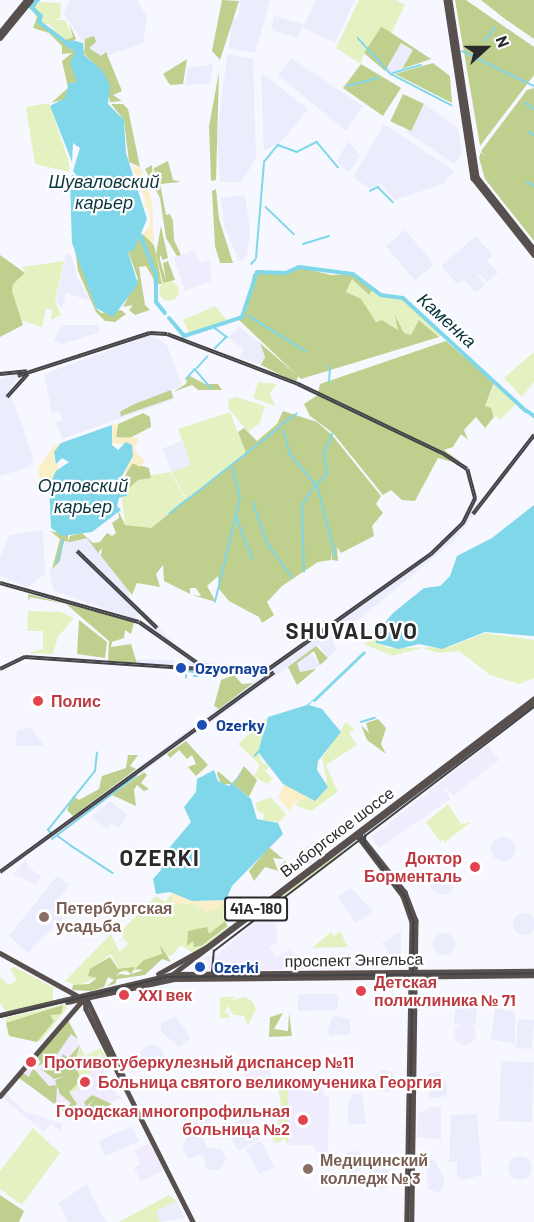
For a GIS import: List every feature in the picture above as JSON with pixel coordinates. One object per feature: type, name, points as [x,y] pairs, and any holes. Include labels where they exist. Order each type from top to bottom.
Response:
[{"type":"main road","points":[[0,32],[26,0]]},
{"type":"main road","points":[[0,38],[31,0]]},
{"type":"main road","points":[[448,0],[477,177],[534,249]]},
{"type":"main road","points":[[448,0],[473,178],[534,255]]},
{"type":"main road","name":"Выборгское шоссе","points":[[358,835],[534,698]]},
{"type":"main road","name":"Выборгское шоссе","points":[[170,975],[186,966],[534,703]]},
{"type":"main road","points":[[358,835],[409,908],[414,974],[412,1222]]},
{"type":"main road","name":"Выборгское шоссе","points":[[151,980],[214,944]]},
{"type":"main road","points":[[0,955],[85,998],[120,1074]]},
{"type":"main road","points":[[0,955],[72,994],[74,1001],[86,1009]]},
{"type":"main road","points":[[186,966],[190,974]]},
{"type":"main road","name":"проспект Энгельса","points":[[414,974],[534,970]]},
{"type":"main road","points":[[407,1222],[414,974]]},
{"type":"main road","name":"проспект Энгельса","points":[[85,998],[170,975],[219,976]]},
{"type":"main road","name":"проспект Энгельса","points":[[151,980],[219,976],[534,975]]},
{"type":"main road","points":[[0,1016],[85,998]]},
{"type":"main road","points":[[85,998],[86,1009],[194,1222]]},
{"type":"main road","points":[[0,1094],[68,1005],[74,1001]]},
{"type":"main road","points":[[0,1094],[74,1001]]},
{"type":"main road","points":[[10,1014],[68,1005]]},
{"type":"shaded area","points":[[69,0],[137,0],[147,17],[143,43],[95,60],[64,14]]},
{"type":"shaded area","points":[[236,0],[270,0],[255,53],[229,48],[232,18],[238,19],[240,1]]},
{"type":"shaded area","points":[[316,0],[355,0],[335,42],[303,28]]},
{"type":"shaded area","points":[[274,16],[303,24],[297,38],[271,30]]},
{"type":"shaded area","points":[[401,43],[413,50],[402,69],[388,74],[385,71]]},
{"type":"shaded area","points":[[227,54],[253,59],[256,159],[241,182],[220,182],[217,139]]},
{"type":"shaded area","points":[[291,58],[363,106],[346,131],[278,75]]},
{"type":"shaded area","points":[[213,64],[210,83],[185,85],[188,68]]},
{"type":"shaded area","points":[[261,73],[308,109],[282,141],[264,151]]},
{"type":"shaded area","points":[[424,104],[458,128],[462,153],[454,164],[407,132]]},
{"type":"shaded area","points":[[384,124],[454,171],[443,184],[395,200],[380,184],[370,189],[353,177]]},
{"type":"shaded area","points":[[349,141],[360,155],[349,173],[336,161]]},
{"type":"shaded area","points":[[245,195],[250,232],[247,255],[239,262],[224,225],[221,198]]},
{"type":"shaded area","points":[[405,230],[434,264],[415,281],[386,246]]},
{"type":"shaded area","points":[[476,236],[493,256],[487,261],[498,273],[488,282],[475,271],[485,285],[475,293],[464,280],[457,284],[441,266]]},
{"type":"shaded area","points":[[195,250],[200,263],[210,260],[211,281],[185,291],[174,258]]},
{"type":"shaded area","points":[[66,254],[71,254],[77,277],[91,301],[66,293],[62,309],[56,301]]},
{"type":"shaded area","points":[[61,325],[97,325],[100,332],[63,344],[54,341]]},
{"type":"shaded area","points":[[239,327],[260,343],[265,357],[261,365],[240,358],[243,349],[228,337]]},
{"type":"shaded area","points":[[150,335],[167,345],[182,386],[172,390],[175,399],[62,439],[56,422],[62,420],[59,411],[52,413],[44,374]]},
{"type":"shaded area","points":[[17,374],[20,377],[9,389],[34,460],[29,467],[0,476],[0,379]]},
{"type":"shaded area","points":[[534,432],[534,440],[453,542],[358,620],[331,635],[336,649],[328,658],[318,645],[309,651],[320,665],[297,685],[288,667],[0,875],[17,858],[263,674],[106,665],[136,663],[138,659],[189,661],[148,627],[150,622],[141,612],[134,619],[54,591],[49,570],[60,561],[65,541],[87,537],[129,588],[129,598],[189,658],[262,673],[435,549],[467,514],[473,500],[472,486],[480,505]]},
{"type":"shaded area","points":[[182,441],[191,465],[172,473],[162,449]]},
{"type":"shaded area","points":[[43,530],[45,574],[28,587],[0,576],[0,557],[9,535]]},
{"type":"shaded area","points":[[30,727],[44,746],[15,746],[17,731]]},
{"type":"shaded area","points":[[488,745],[499,760],[454,795],[444,786],[450,799],[380,848],[371,837]]},
{"type":"shaded area","points":[[110,801],[128,815],[119,828],[112,824],[107,829],[91,817]]},
{"type":"shaded area","points":[[503,837],[511,841],[515,849],[511,857],[503,861],[495,857],[491,849],[495,841]]},
{"type":"shaded area","points":[[313,841],[321,848],[328,843],[331,847],[309,865],[299,853]]},
{"type":"shaded area","points":[[26,859],[29,868],[42,876],[35,884],[13,874]]},
{"type":"shaded area","points":[[442,871],[451,874],[454,883],[451,892],[442,895],[433,892],[430,883],[433,874]]},
{"type":"shaded area","name":"Петербургская усадьба","points":[[57,876],[69,885],[55,903],[67,914],[28,953],[9,936]]},
{"type":"shaded area","points":[[351,888],[373,911],[356,923],[337,897]]},
{"type":"shaded area","points":[[524,913],[532,916],[535,924],[532,932],[524,935],[516,932],[513,924],[516,916]]},
{"type":"shaded area","points":[[261,917],[276,922],[277,942],[270,947],[276,957],[289,950],[301,958],[363,958],[364,968],[193,971],[205,956],[215,956]]},
{"type":"shaded area","points":[[401,931],[401,956],[391,956],[382,943]]},
{"type":"shaded area","points":[[444,933],[452,936],[455,944],[452,952],[444,955],[436,952],[433,944],[436,936]]},
{"type":"shaded area","points":[[298,994],[338,994],[338,1005],[336,1010],[298,1011]]},
{"type":"shaded area","points":[[466,1003],[477,1004],[476,1025],[454,1024],[455,1010]]},
{"type":"shaded area","points":[[495,1008],[515,1012],[515,1044],[491,1039]]},
{"type":"shaded area","points":[[333,1015],[350,1019],[350,1034],[331,1036],[327,1032]]},
{"type":"shaded area","points":[[175,1016],[191,1038],[179,1047],[161,1032],[161,1023]]},
{"type":"shaded area","points":[[67,1018],[85,1056],[99,1050],[105,1062],[104,1083],[122,1098],[69,1117],[19,1076]]},
{"type":"shaded area","points":[[518,1019],[534,1020],[532,1049],[516,1048]]},
{"type":"shaded area","points":[[465,1023],[473,1026],[476,1034],[473,1042],[465,1045],[457,1042],[454,1034],[457,1026]]},
{"type":"shaded area","points":[[152,1045],[157,1046],[163,1052],[163,1062],[157,1068],[152,1069],[147,1068],[141,1062],[140,1057],[141,1052],[147,1046]]},
{"type":"shaded area","points":[[257,1061],[266,1065],[270,1074],[266,1083],[257,1087],[248,1083],[244,1074],[248,1065]]},
{"type":"shaded area","points":[[501,1061],[534,1062],[532,1122],[499,1121]]},
{"type":"shaded area","points":[[385,1070],[393,1073],[396,1081],[393,1089],[385,1092],[377,1089],[374,1081],[377,1073]]},
{"type":"shaded area","points":[[440,1072],[440,1081],[447,1081],[447,1096],[429,1099],[428,1073]]},
{"type":"shaded area","name":"Городская многопрофильная больница №2","points":[[281,1083],[322,1086],[324,1096],[329,1097],[328,1154],[318,1153],[313,1145],[288,1145],[285,1139],[272,1145],[281,1102],[277,1085]]},
{"type":"shaded area","points":[[6,1093],[26,1112],[63,1124],[60,1131],[51,1124],[44,1132],[1,1097]]},
{"type":"shaded area","points":[[362,1093],[366,1124],[348,1125],[348,1102],[353,1094]]},
{"type":"shaded area","points":[[430,1107],[441,1107],[441,1140],[417,1137],[418,1114]]},
{"type":"shaded area","points":[[198,1110],[207,1113],[212,1125],[207,1135],[193,1134],[188,1123]]},
{"type":"shaded area","points":[[477,1114],[482,1175],[463,1180],[457,1175],[457,1162],[449,1162],[451,1115]]},
{"type":"shaded area","points":[[248,1116],[259,1140],[238,1151],[229,1134],[231,1125]]},
{"type":"shaded area","points":[[132,1126],[139,1142],[105,1157],[98,1141]]},
{"type":"shaded area","points":[[189,1135],[202,1136],[207,1148],[221,1149],[226,1160],[219,1170],[207,1170],[203,1154],[188,1159],[182,1147]]},
{"type":"shaded area","points":[[261,1141],[274,1167],[259,1175],[246,1149]]},
{"type":"shaded area","points":[[151,1142],[165,1169],[141,1182],[134,1168],[140,1164],[134,1151]]},
{"type":"shaded area","points":[[353,1151],[361,1154],[364,1162],[361,1170],[353,1173],[345,1170],[342,1162],[345,1154]]},
{"type":"shaded area","points":[[520,1156],[525,1157],[531,1163],[531,1173],[525,1179],[520,1180],[515,1179],[509,1173],[508,1168],[509,1163],[515,1157]]},
{"type":"shaded area","points":[[426,1159],[434,1159],[445,1180],[440,1193],[428,1189]]},
{"type":"shaded area","points":[[380,1167],[388,1170],[391,1178],[388,1186],[380,1189],[372,1186],[369,1178],[372,1170]]},
{"type":"shaded area","points":[[87,1184],[107,1222],[68,1222],[59,1203]]},
{"type":"shaded area","points":[[177,1201],[185,1218],[160,1222],[155,1211]]},
{"type":"green space","points":[[39,0],[35,8],[42,15],[42,24],[63,41],[73,37],[69,23],[76,39],[65,45],[75,52],[77,82],[70,83],[65,99],[51,103],[68,88],[62,61],[72,53],[62,54],[62,46],[49,33],[33,28],[37,17],[31,9]]},
{"type":"green space","points":[[222,0],[239,1],[220,60],[212,51]]},
{"type":"green space","points":[[359,0],[396,0],[405,5],[391,34],[387,30],[364,53],[361,64],[336,48]]},
{"type":"green space","points":[[455,0],[466,0],[534,47],[534,75],[480,146]]},
{"type":"green space","points":[[481,0],[534,0],[534,39],[505,19]]},
{"type":"green space","points":[[40,2],[61,3],[60,18],[53,20],[65,20],[73,37],[62,41],[49,24],[42,24],[35,8]]},
{"type":"green space","points":[[381,27],[431,59],[402,69],[413,50],[401,43],[385,71],[364,53]]},
{"type":"green space","points":[[94,36],[96,42],[89,48],[101,56],[106,52],[122,91],[113,95],[122,101],[110,102],[104,73],[84,54],[85,39]]},
{"type":"green space","points":[[187,59],[183,84],[170,85],[163,74]]},
{"type":"green space","points":[[433,63],[450,76],[452,103],[395,74]]},
{"type":"green space","points":[[361,64],[401,88],[383,116],[343,88]]},
{"type":"green space","points":[[219,72],[216,180],[211,181],[209,126]]},
{"type":"green space","points":[[534,88],[534,241],[485,179],[479,158],[481,152],[487,157],[481,151],[527,90]]},
{"type":"green space","points":[[403,94],[424,104],[411,131],[390,121]]},
{"type":"green space","points":[[49,103],[69,162],[69,172],[35,164],[26,107]]},
{"type":"green space","points":[[111,104],[123,104],[128,109],[140,167],[129,162],[124,120]]},
{"type":"green space","points":[[168,161],[173,180],[181,182],[160,184],[166,215],[170,214],[173,221],[174,240],[181,255],[177,256],[166,238],[160,198],[145,169],[152,165],[153,180],[154,168]]},
{"type":"green space","points":[[216,189],[219,219],[233,263],[220,263],[215,246],[212,191]]},
{"type":"green space","points":[[161,226],[168,258],[163,260],[160,255],[160,260],[166,280],[163,263],[168,261],[175,280],[163,283],[156,254]]},
{"type":"green space","points":[[143,234],[154,245],[162,284],[158,284],[157,303],[153,278],[146,266],[139,267],[145,305],[150,310],[135,315],[129,310],[133,305],[123,307],[138,279],[128,251]]},
{"type":"green space","points":[[75,249],[96,308],[101,313],[121,310],[126,314],[115,322],[105,321],[96,312],[78,271]]},
{"type":"green space","points":[[0,255],[25,273],[13,284],[12,291],[23,325],[0,337]]},
{"type":"green space","points":[[64,261],[55,301],[61,315],[51,320],[52,309],[46,309],[42,327],[20,320],[12,292],[13,284],[25,273],[22,267]]},
{"type":"green space","points":[[298,267],[331,275],[352,274],[372,290],[369,295],[352,279],[346,292],[361,299],[376,322],[382,320],[398,330],[394,314],[404,333],[411,335],[419,320],[439,337],[301,379],[238,319],[247,309],[253,274],[286,274]]},
{"type":"green space","points":[[352,279],[369,295],[372,290],[381,296],[403,298],[443,335],[439,337],[420,320],[411,335],[404,333],[393,315],[398,330],[382,320],[377,322],[346,291]]},
{"type":"green space","points":[[165,281],[173,281],[179,287],[179,295],[173,301],[165,301],[159,295],[159,287]]},
{"type":"green space","points":[[215,306],[227,320],[189,332],[183,320]]},
{"type":"green space","points":[[446,341],[494,383],[485,406],[491,408],[494,417],[485,428],[476,417],[464,430],[468,440],[461,434],[453,447],[444,450],[461,462],[318,393],[320,384]]},
{"type":"green space","points":[[260,343],[298,376],[296,383],[261,365],[265,357]]},
{"type":"green space","points":[[534,352],[534,382],[522,397],[504,378]]},
{"type":"green space","points":[[188,375],[205,384],[218,384],[222,390],[198,390],[192,385],[173,392],[186,384]]},
{"type":"green space","points":[[258,382],[277,384],[270,393],[275,406],[253,398]]},
{"type":"green space","points":[[495,384],[517,403],[500,420],[485,406]]},
{"type":"green space","points":[[171,390],[173,398],[121,416],[120,412],[132,405]]},
{"type":"green space","points":[[318,395],[442,453],[460,464],[438,458],[415,501],[402,500],[391,490],[383,495],[333,433],[310,416],[304,404]]},
{"type":"green space","points":[[235,397],[265,406],[260,423],[248,432],[229,409],[228,400]]},
{"type":"green space","points":[[283,411],[317,422],[332,435],[381,496],[376,504],[383,513],[372,526],[374,536],[341,553],[337,547],[338,561],[332,560],[331,551],[331,560],[318,562],[282,586],[267,602],[274,615],[262,623],[259,617],[229,601],[219,589],[218,576],[207,586],[216,602],[192,595],[201,596],[196,588],[190,588],[190,594],[164,581],[163,565],[156,574],[160,587],[137,583],[132,595],[101,556],[102,548],[98,553],[87,538],[71,542],[64,541],[60,561],[52,569],[60,539],[50,531],[68,535],[68,541],[70,536],[82,533],[93,543],[100,542],[107,533],[112,536],[116,533],[112,523],[119,518],[118,510],[125,525],[151,528],[246,453],[238,432],[244,428],[257,441],[277,424]]},
{"type":"green space","points":[[230,412],[246,453],[187,500],[171,472],[191,465],[178,429]]},
{"type":"green space","points":[[143,413],[150,417],[151,427],[126,440],[116,437],[118,424]]},
{"type":"green space","points":[[132,463],[149,468],[151,478],[138,480],[128,489],[122,481]]},
{"type":"green space","points":[[170,472],[186,500],[148,530],[125,525],[120,481]]},
{"type":"green space","points":[[28,594],[65,604],[30,597],[29,602]]},
{"type":"green space","points":[[66,604],[134,622],[131,634],[125,630],[124,638],[112,642],[111,647],[131,644],[137,663],[108,661],[109,641]]},
{"type":"green space","points":[[28,611],[61,612],[74,618],[58,637],[53,654],[28,653],[43,649],[43,631],[27,631]]},
{"type":"green space","points":[[79,620],[107,642],[105,658],[77,654]]},
{"type":"green space","points":[[485,633],[534,640],[534,678],[519,684],[490,675],[459,651],[439,653],[422,648],[392,656],[364,644],[375,635],[376,643],[389,648],[449,647]]},
{"type":"green space","points":[[316,646],[328,658],[320,665],[314,651],[297,663],[300,672],[316,669],[297,685],[288,667]]},
{"type":"green space","points":[[234,675],[242,684],[253,683],[219,709],[214,706],[221,680]]},
{"type":"green space","points":[[268,717],[258,752],[262,763],[270,766],[265,771],[273,779],[267,784],[254,776],[260,765],[238,744]]},
{"type":"green space","points":[[378,719],[386,728],[381,744],[386,754],[367,740],[361,725],[369,733],[366,723]]},
{"type":"green space","points":[[346,722],[354,729],[349,733],[357,745],[326,765],[338,792],[311,811],[294,805],[306,796],[313,801],[327,783],[322,758]]},
{"type":"green space","points":[[186,741],[208,765],[196,776],[188,767],[196,764],[192,755],[187,759],[179,750],[170,758],[167,754]]},
{"type":"green space","points":[[128,755],[138,755],[130,766],[136,769],[73,816],[67,810],[73,796],[79,800],[99,789],[102,776],[126,768]]},
{"type":"green space","points":[[244,766],[257,780],[249,797],[233,784]]},
{"type":"green space","points":[[218,771],[233,784],[221,784]]},
{"type":"green space","points":[[144,772],[147,775],[141,783],[149,789],[144,791],[137,785],[134,790],[136,806],[112,795]]},
{"type":"green space","points":[[271,797],[286,814],[279,822],[263,820],[264,814],[257,811],[256,803]]},
{"type":"green space","points":[[448,804],[461,824],[471,822],[445,842],[441,838],[442,844],[426,822]]},
{"type":"green space","points":[[269,847],[283,859],[273,858],[277,868],[285,861],[288,865],[279,871],[265,867],[254,881],[249,871]]},
{"type":"green space","points":[[341,851],[339,858],[258,915],[258,914]]},
{"type":"green space","points":[[172,893],[172,902],[196,905],[206,912],[226,901],[223,918],[229,927],[237,922],[193,953],[181,945],[172,955],[133,971],[120,972],[111,954],[96,966],[112,969],[94,983],[96,978],[77,986],[65,981],[111,934],[119,951],[123,949],[128,944],[124,939],[117,943],[123,938],[122,930],[156,896],[165,902]]},
{"type":"green space","points":[[225,921],[227,926],[201,946],[194,947],[193,941],[187,946],[188,931],[207,927],[209,934]]},
{"type":"green space","points":[[340,931],[348,947],[312,948],[331,932],[334,936]]},
{"type":"green space","points":[[160,945],[171,962],[162,959],[145,975],[117,979],[115,984],[107,986],[114,980],[108,977],[104,987],[91,991],[72,990],[73,985],[89,984],[108,970],[97,978],[88,976],[90,969],[110,957],[118,969],[135,967],[131,974],[143,970],[135,969],[144,960],[162,954]],"holes":[[[126,970],[131,974],[120,974],[116,977],[120,972]]]},
{"type":"green space","points":[[14,967],[53,987],[53,1001],[6,1012],[0,1003],[0,977],[9,985],[17,980],[10,969]]},
{"type":"green space","points":[[234,996],[232,1000],[245,997],[252,1001],[256,1009],[248,1025],[244,1016],[233,1015],[228,1006],[224,1013],[229,1013],[229,1018],[220,1018],[220,998]]},
{"type":"green space","points":[[65,1004],[67,1008],[41,1041],[9,1036],[5,1018]]},
{"type":"green space","points":[[63,1005],[61,1014],[50,1015],[54,1021],[37,1042],[9,1036],[6,1023]]},
{"type":"green space","points":[[283,1013],[274,1029],[288,1031],[289,1013],[292,1036],[269,1037],[270,1017]]},
{"type":"green space","points":[[67,1018],[78,1039],[71,1034],[54,1059],[35,1067],[41,1062],[35,1057]]},
{"type":"green space","points":[[80,1045],[74,1063],[80,1058],[89,1058],[76,1066],[81,1081],[69,1092],[77,1104],[67,1114],[57,1107],[61,1104],[67,1108],[71,1103],[60,1094],[55,1080],[65,1076],[54,1079],[41,1069],[58,1066],[63,1054],[68,1058]]},
{"type":"green space","points":[[80,1047],[85,1056],[101,1048],[107,1058],[103,1047],[116,1072],[98,1052],[98,1063],[87,1065],[91,1066],[89,1082],[69,1094],[73,1083],[81,1081],[76,1065],[88,1060],[74,1063]]},
{"type":"green space","points":[[33,1068],[49,1086],[57,1085],[56,1105],[19,1078],[23,1073],[29,1077]]},
{"type":"green space","points":[[277,1085],[288,1090],[288,1145],[285,1139],[277,1143],[272,1138],[278,1132],[281,1102]]},
{"type":"green space","points":[[92,1095],[112,1104],[94,1112],[70,1116],[88,1112],[85,1111],[95,1098],[86,1107],[84,1102]]},
{"type":"green space","points":[[33,1128],[60,1153],[22,1205],[0,1189],[0,1171]]},
{"type":"green space","points":[[0,1195],[24,1211],[19,1222],[0,1222]]},
{"type":"green space","points":[[169,1195],[177,1201],[156,1211],[160,1222],[119,1222]]},
{"type":"sand","points":[[132,167],[140,167],[152,202],[154,244],[143,234],[150,225],[149,210],[144,206],[146,202]]},
{"type":"sand","points":[[118,424],[116,437],[139,438],[134,449],[145,461],[140,467],[133,463],[119,481],[133,456],[132,445],[111,443],[112,425]]},
{"type":"sand","points":[[63,442],[53,456],[59,468],[50,483],[40,484],[38,468],[54,446]]},
{"type":"sand","points":[[284,785],[297,788],[310,797],[295,802],[289,811],[278,797]]},
{"type":"sand","points":[[173,893],[192,901],[225,900],[219,909],[206,912],[196,905],[172,904]]},
{"type":"water","name":"Шуваловский карьер","points":[[72,40],[83,43],[84,55],[103,71],[110,85],[108,104],[124,120],[126,153],[147,219],[134,250],[128,252],[138,284],[113,317],[96,308],[72,243],[70,183],[72,175],[77,176],[73,171],[80,148],[73,143],[72,162],[50,106],[65,98],[69,83],[77,82],[70,63],[75,52],[63,44]]},
{"type":"water","name":"Орловский карьер","points":[[112,425],[112,445],[118,450],[126,442],[132,445],[133,456],[119,481],[120,495],[126,491],[128,495],[119,498],[117,506],[121,510],[92,532],[62,536],[51,528],[49,486],[56,471],[69,462],[62,458],[56,464],[54,452],[61,443]]},
{"type":"water","points":[[534,505],[534,636],[485,632],[442,649],[419,644],[399,649],[376,643],[376,633],[393,613],[424,588],[440,586],[450,576],[457,556],[492,538]]},
{"type":"water","points":[[316,697],[309,705],[322,709],[341,732],[318,761],[317,770],[328,787],[315,801],[283,784],[258,752],[268,717],[307,705]]},
{"type":"water","points":[[246,769],[233,784],[251,799],[257,819],[278,823],[283,834],[232,886],[226,900],[192,901],[170,892],[156,894],[153,879],[161,870],[164,854],[191,822],[184,807],[196,792],[197,779],[214,770],[218,781],[229,786]]},
{"type":"waterway","name":"Каменка","points":[[38,0],[31,7],[41,16],[39,22],[68,44]]},
{"type":"waterway","points":[[484,41],[495,28]]},
{"type":"waterway","points":[[358,38],[391,74],[451,105]]},
{"type":"waterway","points":[[462,51],[534,86]]},
{"type":"waterway","points":[[393,73],[421,65]]},
{"type":"waterway","points":[[348,86],[378,78]]},
{"type":"waterway","points":[[525,102],[534,109]]},
{"type":"waterway","points":[[529,132],[534,135]]},
{"type":"waterway","points":[[256,258],[264,162],[278,145],[297,152],[317,142],[338,167]]},
{"type":"waterway","points":[[527,181],[534,186]]},
{"type":"waterway","points":[[370,191],[378,187],[393,202]]},
{"type":"waterway","points":[[266,207],[294,234]]},
{"type":"waterway","name":"Каменка","points":[[140,235],[156,275],[156,302],[165,313]]},
{"type":"waterway","points":[[303,244],[329,236]]},
{"type":"waterway","points":[[251,264],[255,260]]},
{"type":"waterway","name":"Каменка","points":[[169,318],[184,336],[242,317],[257,272],[286,273],[299,267],[353,274],[381,295],[403,298],[526,411]]},
{"type":"waterway","points":[[249,316],[306,351]]},
{"type":"waterway","points":[[215,328],[227,337],[216,348]]},
{"type":"waterway","points":[[197,368],[207,357]]},
{"type":"waterway","points":[[329,382],[330,367]]},
{"type":"waterway","points":[[186,379],[195,369],[211,388]]},
{"type":"waterway","name":"Каменка","points":[[527,411],[534,416]]},
{"type":"waterway","points":[[281,425],[296,414]]},
{"type":"waterway","points":[[187,500],[280,427]]},
{"type":"waterway","points":[[284,431],[290,454],[318,487],[336,556]]},
{"type":"waterway","points":[[318,483],[327,474],[324,453],[332,434]]},
{"type":"waterway","points":[[215,602],[240,498],[233,469]]},
{"type":"waterway","points":[[304,572],[302,505],[316,484]]},
{"type":"waterway","points":[[169,514],[186,500]]},
{"type":"waterway","points":[[253,502],[268,544],[292,577]]},
{"type":"waterway","points":[[236,516],[253,559]]},
{"type":"waterway","points":[[57,563],[63,540]]},
{"type":"waterway","points":[[314,700],[364,652]]},
{"type":"waterway","points":[[186,678],[186,671],[195,672]]},
{"type":"waterway","points":[[361,722],[374,718]]},
{"type":"waterway","points":[[255,756],[258,752]]},
{"type":"waterway","points":[[51,834],[48,830],[95,771],[97,753]]},
{"type":"waterway","points":[[52,839],[136,776]]},
{"type":"waterway","points":[[58,836],[69,844]]},
{"type":"waterway","points":[[70,845],[113,873]]},
{"type":"tram line","points":[[217,977],[212,972],[214,951],[534,707]]},
{"type":"tram line","points":[[366,835],[365,844],[405,896],[414,922],[409,1222]]},
{"type":"tram line","points":[[0,1017],[167,977],[534,973]]},
{"type":"railway","points":[[0,583],[139,622],[200,665],[263,673],[431,554],[463,523],[475,498],[467,469],[442,453],[298,384],[167,334],[150,333],[18,376]]},
{"type":"railway","points":[[0,374],[27,371]]},
{"type":"railway","points":[[7,397],[28,374]]},
{"type":"railway","points":[[473,514],[534,435]]},
{"type":"railway","points":[[77,551],[157,628]]},
{"type":"railway","points":[[0,669],[25,657],[201,669]]},
{"type":"railway","points":[[0,872],[274,672]]},
{"type":"place","name":"Ozyornaya","points":[[181,668]]},
{"type":"place","name":"Полис","points":[[38,701]]},
{"type":"place","name":"Ozerky","points":[[202,725]]},
{"type":"place","name":"Доктор Борменталь","points":[[475,867]]},
{"type":"place","name":"Петербургская усадьба","points":[[44,917]]},
{"type":"place","name":"Ozerki","points":[[200,967]]},
{"type":"place","name":"Детская поликлиника № 71","points":[[361,991]]},
{"type":"place","name":"XXI век","points":[[124,995]]},
{"type":"place","name":"Противотуберкулезный диспансер №11","points":[[31,1062]]},
{"type":"place","name":"Больница святого великомученика Георгия","points":[[85,1082]]},
{"type":"place","name":"Городская многопрофильная больница №2","points":[[303,1120]]},
{"type":"place","name":"Медицинский колледж № 3","points":[[308,1169]]},
{"type":"district","name":"SHUVALOVO","points":[[352,631]]},
{"type":"district","name":"OZERKI","points":[[160,858]]}]
